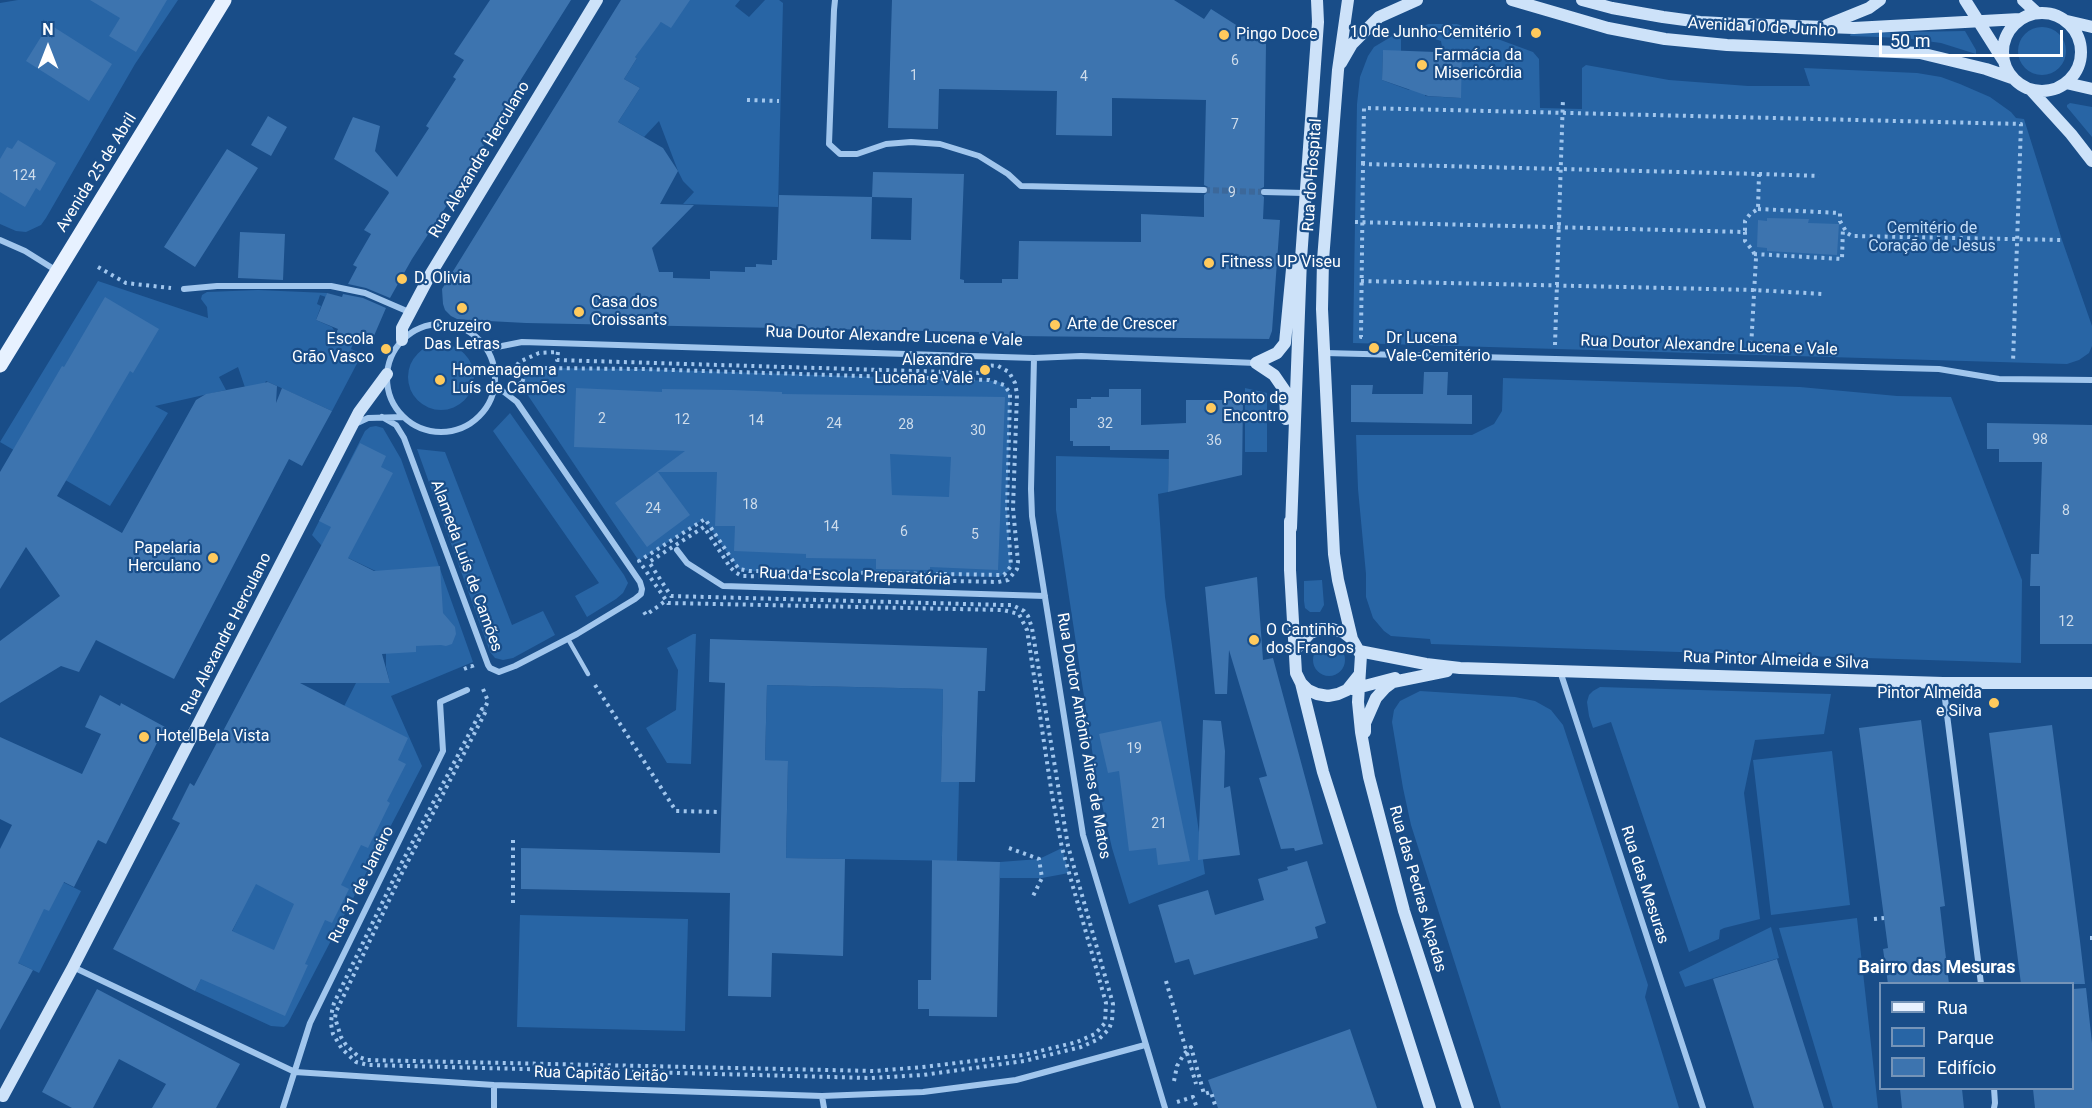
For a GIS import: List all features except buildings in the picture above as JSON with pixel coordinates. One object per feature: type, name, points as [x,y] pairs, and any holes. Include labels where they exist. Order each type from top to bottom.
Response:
[{"type":"main road","name":"Avenida 25 de Abril","points":[[0,365],[224,0]]},
{"type":"main road","name":"Rua Alexandre Herculano","points":[[402,340],[402,328],[410,312],[597,0]]},
{"type":"main road","name":"Rua do Hospital","points":[[1291,528],[1294,393],[1304,193],[1318,22],[1317,0]]},
{"type":"main road","name":"Rua do Hospital","points":[[1325,353],[1322,309],[1323,260],[1338,70],[1348,0]]},
{"type":"main road","points":[[1338,70],[1352,44],[1378,17],[1417,0]]},
{"type":"main road","name":"Avenida 10 de Junho","points":[[1512,0],[1608,28],[1665,39],[1727,45],[1920,53],[1979,67],[2012,78]]},
{"type":"main road","name":"Avenida 10 de Junho","points":[[1582,0],[1612,8],[1700,22],[1854,28],[2020,19]]},
{"type":"main road","points":[[1822,27],[1869,8],[1880,0]]},
{"type":"main road","points":[[1965,0],[2012,78],[2020,86],[2031,90],[2043,92],[2055,89],[2074,75],[2080,64],[2079,40]]},
{"type":"main road","points":[[2023,0],[2037,13]]},
{"type":"main road","points":[[2003,61],[2002,49],[2005,37],[2020,19],[2037,13],[2047,13],[2066,21],[2092,27]]},
{"type":"main road","points":[[2066,21],[2074,29],[2092,61]]},
{"type":"main road","points":[[2066,83],[2092,90]]},
{"type":"main road","points":[[2031,90],[2092,161]]},
{"type":"main road","name":"Rua do Hospital","points":[[1256,363],[1277,352],[1285,344],[1296,223],[1304,207]]},
{"type":"main road","points":[[1325,353],[1334,554],[1352,639],[1359,651]]},
{"type":"main road","points":[[1256,363],[1278,379],[1286,394],[1291,528],[1290,570],[1296,673],[1301,683],[1330,794],[1430,1108]]},
{"type":"main road","name":"Rua Alexandre Herculano","points":[[1,1098],[74,967],[359,412],[387,374]]},
{"type":"main road","points":[[1296,649],[1310,633],[1321,629],[1343,632],[1352,639]]},
{"type":"main road","name":"Rua Pintor Almeida e Silva","points":[[1359,651],[1460,668],[1943,683],[2092,683]]},
{"type":"main road","name":"Rua das Pedras Alçadas","points":[[1359,651],[1361,665],[1358,702],[1364,754],[1404,910],[1468,1108]]},
{"type":"main road","name":"Rua Pintor Almeida e Silva","points":[[1364,754],[1365,723],[1376,698],[1393,682],[1460,668]]},
{"type":"main road","points":[[1338,694],[1347,690],[1359,674]]},
{"type":"main road","points":[[1301,683],[1317,694],[1328,696],[1396,678],[1417,676]]},
{"type":"street","points":[[836,0],[829,144],[834,151],[840,154],[857,154],[886,144],[911,142],[940,144],[979,156],[1008,174],[1022,186],[1204,190]]},
{"type":"street","points":[[1264,192],[1304,193]]},
{"type":"street","points":[[0,240],[25,251],[57,271]]},
{"type":"street","points":[[184,289],[217,286],[331,286],[365,293],[410,312]]},
{"type":"street","points":[[440,323],[454,325],[479,338],[488,349],[494,366],[495,386],[492,398],[481,415],[465,427],[439,432],[426,430],[403,417],[390,397],[387,374],[389,362],[402,340],[419,328],[440,323]]},
{"type":"street","name":"Rua Doutor Alexandre Lucena e Vale","points":[[488,349],[522,342],[1034,358],[1081,356],[1256,363]]},
{"type":"street","name":"Rua Doutor Alexandre Lucena e Vale","points":[[1325,353],[1939,369],[1999,379],[2092,380]]},
{"type":"street","name":"Rua Doutor António Aires de Matos","points":[[1034,358],[1030,489],[1036,543],[1083,835],[1165,1108]]},
{"type":"street","name":"Alameda Luís de Camões","points":[[382,417],[396,425],[405,438],[490,668],[499,672],[568,639],[635,599],[641,594],[642,585],[517,402],[495,386]]},
{"type":"street","points":[[350,429],[358,422],[368,418],[403,417]]},
{"type":"street","points":[[400,432],[403,417]]},
{"type":"street","name":"Rua da Escola Preparatória","points":[[677,550],[687,564],[723,586],[1045,596]]},
{"type":"street","name":"Rua das Mesuras","points":[[1560,671],[1703,1108]]},
{"type":"street","points":[[1943,683],[1981,982]]},
{"type":"street","name":"Rua 31 de Janeiro","points":[[283,1108],[310,1023],[443,751],[440,702],[467,690]]},
{"type":"street","name":"Rua Capitão Leitão","points":[[74,967],[295,1072],[494,1085],[822,1096],[923,1092],[1016,1080],[1146,1045]]},
{"type":"street","points":[[494,1085],[494,1108]]},
{"type":"street","points":[[1994,1090],[1994,1108]]},
{"type":"street","points":[[822,1096],[824,1108]]},
{"type":"lane","points":[[568,639],[588,674]]},
{"type":"path","points":[[1555,349],[1563,98]]},
{"type":"path","points":[[747,100],[779,101]]},
{"type":"path","points":[[1372,338],[1361,337],[1364,108],[2021,124],[2013,363]]},
{"type":"path","points":[[1363,164],[1819,176]]},
{"type":"path","points":[[1758,209],[1759,174]]},
{"type":"path","points":[[1740,347],[1751,348],[1754,290],[1754,254],[1745,241],[1745,221],[1758,209],[1839,213],[1839,220],[1847,233],[1852,236],[2062,240]]},
{"type":"path","points":[[1355,222],[1745,232]]},
{"type":"path","points":[[1754,254],[1842,259],[1843,227]]},
{"type":"path","points":[[99,267],[126,283],[184,289]]},
{"type":"path","points":[[1361,281],[1754,290],[1823,294]]},
{"type":"path","points":[[1544,342],[1556,343]]},
{"type":"path","points":[[558,352],[557,360],[981,373],[981,365],[1004,368],[1015,382],[1017,394],[1013,508],[1018,562],[1017,569],[1008,580],[998,582],[742,576],[730,567],[704,527],[649,562],[671,596],[1012,605],[1024,611],[1032,628],[1068,846],[1113,1004],[1112,1021],[1108,1029],[1093,1042],[1060,1053],[968,1069],[891,1077],[777,1077],[553,1071],[368,1065],[356,1062],[342,1049],[333,1034],[332,1011],[399,868],[482,709],[486,711],[403,871],[336,1012],[335,1018],[341,1037],[359,1057],[367,1060],[874,1071],[1023,1055],[1077,1042],[1095,1034],[1105,1023],[1106,1003],[1062,848],[1027,630],[1019,614],[1003,610],[668,603],[639,561],[705,519],[739,569],[749,571],[1004,575],[1011,566],[1007,508],[1010,398],[1004,385],[989,380],[966,379],[541,368],[527,370],[521,386],[513,372],[519,362],[527,357],[538,353],[558,352]]},
{"type":"path","points":[[464,669],[471,666]]},
{"type":"path","points":[[595,684],[676,811],[721,812]]},
{"type":"path","points":[[513,837],[513,903]]},
{"type":"path","points":[[1009,848],[1039,859],[1042,878],[1033,896]]},
{"type":"path","points":[[1874,919],[1884,918]]},
{"type":"path","points":[[1166,981],[1196,1084]]},
{"type":"path","points":[[1197,1108],[1193,1097],[1176,1102],[1174,1090],[1177,1066],[1191,1047],[1204,1094],[1211,1092],[1216,1108]]},
{"type":"green space","points":[[18,0],[178,0],[135,64],[46,218],[41,225],[26,232],[16,231],[0,224],[0,3]]},
{"type":"green space","points":[[689,0],[740,0],[735,6],[749,17],[765,0],[779,0],[783,3],[778,207],[683,204],[694,192],[683,181],[678,171],[659,121],[644,137],[618,122],[640,88],[624,79],[637,58],[632,55],[661,22]]},
{"type":"green space","name":"Cemitério de Coração de Jesus","points":[[1428,24],[1457,24],[1533,52],[1539,59],[1540,108],[1582,109],[1582,68],[1586,65],[1669,80],[1748,86],[1810,86],[1804,68],[1917,73],[1941,77],[1990,97],[2016,118],[2024,119],[2092,326],[2092,346],[2089,353],[2067,364],[1353,343],[1357,104],[1360,77],[1374,47],[1399,32],[1401,33],[1401,51],[1383,51],[1382,80],[1409,90],[1425,78],[1425,96],[1460,98],[1462,53],[1443,52],[1441,41],[1426,36],[1421,28]]},
{"type":"green space","points":[[2042,27],[2059,34],[2066,51],[2059,68],[2042,75],[2025,68],[2018,51],[2025,34]]},
{"type":"green space","points":[[1965,31],[1976,54],[1941,43],[1904,38],[1850,36],[1851,33]]},
{"type":"green space","points":[[2070,103],[2092,107],[2092,137],[2067,107]]},
{"type":"green space","points":[[98,281],[208,318],[207,307],[201,299],[202,295],[207,292],[258,290],[327,293],[326,297],[320,295],[317,304],[321,306],[316,320],[354,341],[351,349],[362,354],[332,411],[266,381],[252,408],[238,367],[219,377],[226,390],[155,406],[168,413],[110,506],[0,442]]},
{"type":"green space","points":[[441,344],[454,346],[464,354],[472,364],[474,377],[472,390],[464,400],[454,408],[441,410],[428,408],[418,400],[410,390],[408,377],[410,364],[418,354],[428,346]]},
{"type":"green space","points":[[541,368],[642,369],[997,381],[1004,385],[1010,393],[1007,508],[1011,566],[1009,571],[999,577],[749,571],[739,569],[704,519],[639,561],[521,385],[527,370]]},
{"type":"green space","points":[[1503,378],[1800,387],[1897,396],[1951,397],[2022,580],[2021,663],[1431,644],[1430,639],[1391,636],[1373,618],[1366,597],[1356,435],[1472,435],[1494,424],[1502,411]]},
{"type":"green space","points":[[1245,388],[1267,393],[1267,452],[1245,452]]},
{"type":"green space","points":[[510,413],[628,583],[623,593],[616,599],[587,617],[575,596],[599,583],[493,431]]},
{"type":"green space","points":[[376,426],[383,428],[401,459],[473,662],[391,696],[422,766],[288,1023],[284,1027],[271,1026],[195,991],[209,963],[216,965],[284,823],[356,683],[390,683],[386,667],[386,576],[321,545],[312,535],[365,431]]},
{"type":"green space","points":[[417,449],[445,452],[512,625],[543,611],[555,635],[513,658],[503,660],[495,658],[490,652]]},
{"type":"green space","points":[[1056,456],[1169,459],[1168,492],[1158,494],[1165,597],[1205,874],[1129,904],[1112,848],[1097,783],[1056,510]]},
{"type":"green space","points":[[1322,580],[1324,605],[1320,612],[1310,612],[1305,608],[1304,581]]},
{"type":"green space","points":[[696,634],[691,764],[667,763],[646,728],[676,710],[678,670],[667,648]]},
{"type":"green space","points":[[1329,644],[1340,649],[1345,660],[1340,671],[1329,676],[1318,671],[1313,660],[1318,649]]},
{"type":"green space","points":[[767,685],[943,689],[941,781],[959,782],[957,861],[786,858],[788,762],[765,760]]},
{"type":"green space","points":[[1600,687],[1831,694],[1824,734],[1755,740],[1744,793],[1760,919],[1724,928],[1720,930],[1719,939],[1689,952],[1611,722],[1593,728],[1587,702],[1589,695]]},
{"type":"green space","points":[[1420,691],[1515,697],[1535,701],[1551,710],[1563,725],[1648,985],[1645,997],[1679,1108],[1501,1108],[1411,825],[1403,788],[1392,722],[1394,710],[1400,701]]},
{"type":"green space","points":[[1832,751],[1850,905],[1771,915],[1753,760]]},
{"type":"green space","points":[[1062,848],[1069,873],[1042,878],[1000,878],[1000,862],[1039,859]]},
{"type":"green space","points":[[0,851],[81,891],[39,973],[0,954]]},
{"type":"green space","points":[[520,915],[688,919],[685,1031],[517,1027]]},
{"type":"green space","points":[[1857,918],[1878,1108],[1833,1108],[1779,928]]},
{"type":"green space","points":[[1771,927],[1779,958],[1685,987],[1679,972]]},
{"type":"tunnel","points":[[1204,190],[1264,192]]},
{"type":"place","name":"10 de Junho-Cemitério 1","points":[[1536,33]]},
{"type":"place","name":"Pingo Doce","points":[[1224,35]]},
{"type":"place","name":"Farmácia da Misericórdia","points":[[1422,65]]},
{"type":"place","name":"Fitness UP Viseu","points":[[1209,263]]},
{"type":"place","name":"D. Olivia","points":[[402,279]]},
{"type":"place","name":"Cruzeiro Das Letras","points":[[462,308]]},
{"type":"place","name":"Casa dos Croissants","points":[[579,312]]},
{"type":"place","name":"Arte de Crescer","points":[[1055,325]]},
{"type":"place","name":"Dr Lucena Vale-Cemitério","points":[[1374,348]]},
{"type":"place","name":"Escola Grão Vasco","points":[[386,349]]},
{"type":"place","name":"Alexandre Lucena e Vale","points":[[985,370]]},
{"type":"place","name":"Homenagem a Luís de Camões","points":[[440,380]]},
{"type":"place","name":"Ponto de Encontro","points":[[1211,408]]},
{"type":"place","name":"Papelaria Herculano","points":[[213,558]]},
{"type":"place","name":"O Cantinho dos Frangos","points":[[1254,640]]},
{"type":"place","name":"Pintor Almeida e Silva","points":[[1994,703]]},
{"type":"place","name":"Hotel Bela Vista","points":[[144,737]]},
{"type":"district","name":"Bairro das Mesuras","points":[[1937,968]]}]
